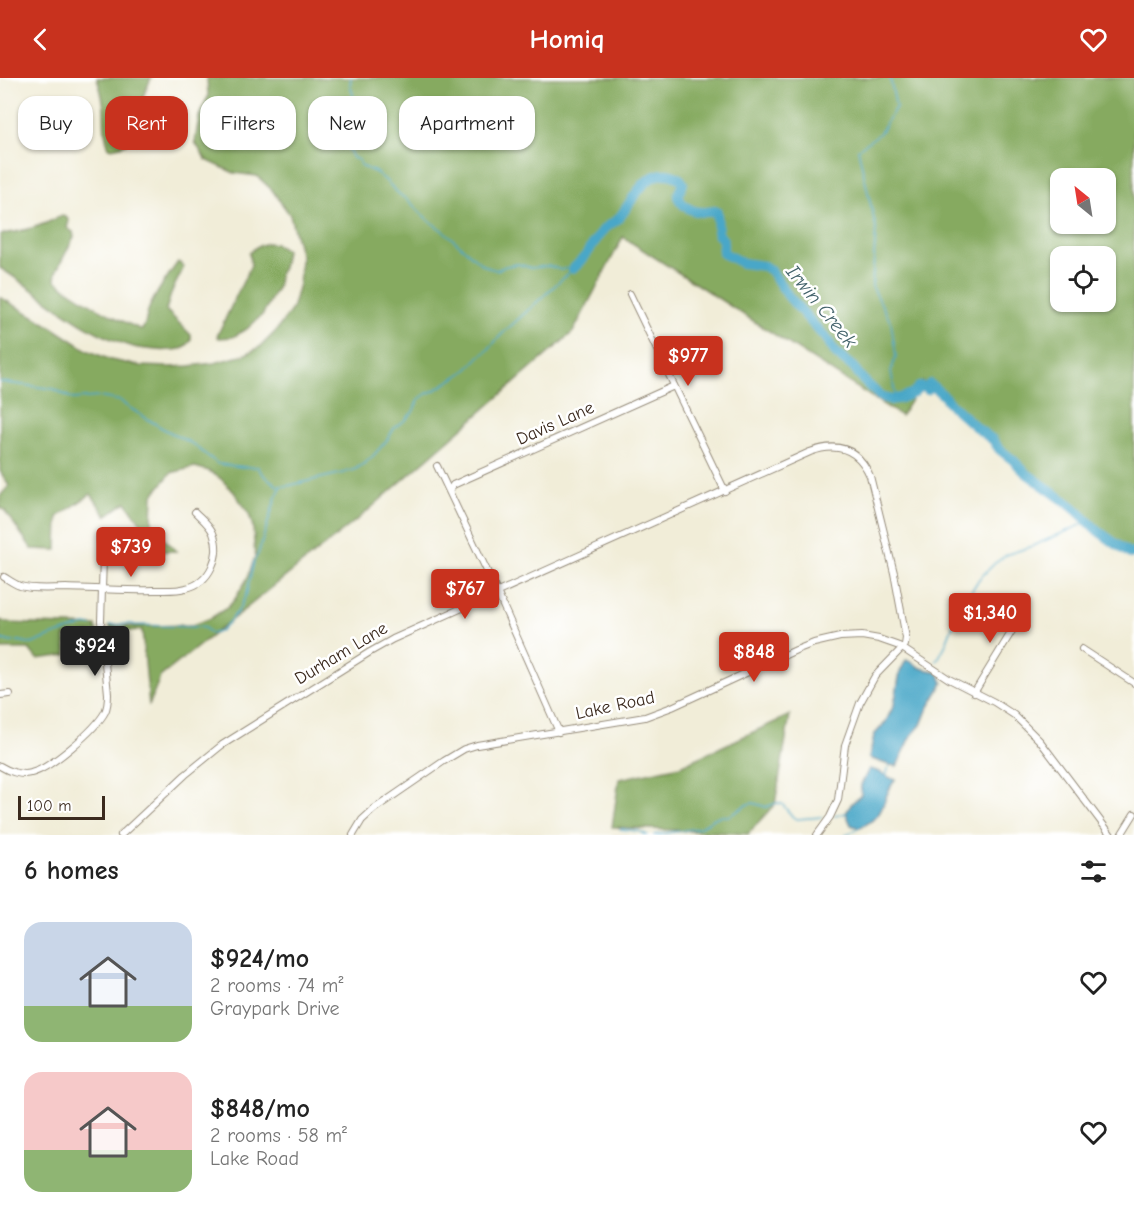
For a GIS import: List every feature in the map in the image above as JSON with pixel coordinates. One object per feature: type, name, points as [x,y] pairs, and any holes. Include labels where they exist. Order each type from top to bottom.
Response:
[{"type":"street","points":[[630,294],[725,490]]},
{"type":"street","name":"Davis Lane","points":[[450,490],[453,485],[674,386]]},
{"type":"street","name":"Durham Lane","points":[[121,835],[205,758],[241,732],[393,639],[820,448],[845,449],[865,465],[870,476],[906,633],[906,642],[902,648]]},
{"type":"street","points":[[437,466],[560,732]]},
{"type":"street","points":[[4,577],[20,586],[28,587],[103,590],[186,588],[199,583],[208,573],[213,565],[216,552],[213,532],[195,512]]},
{"type":"street","points":[[1,768],[29,774],[42,769],[86,734],[104,714],[108,694],[101,621],[104,558],[100,537]]},
{"type":"street","points":[[974,693],[1009,637],[1024,606]]},
{"type":"street","name":"Lake Road","points":[[353,835],[362,820],[374,809],[456,753],[477,746],[660,712],[796,650],[826,640],[851,636],[890,642],[974,693],[1007,710],[1033,732],[1111,835]]},
{"type":"street","points":[[817,835],[830,818],[837,802],[845,744],[860,703],[875,676],[902,648]]},
{"type":"street","points":[[1082,649],[1134,683]]},
{"type":"street","points":[[0,695],[10,693]]},
{"type":"street","points":[[1121,835],[1134,814]]},
{"type":"green space","points":[[97,78],[151,78],[143,96],[105,96],[105,133],[102,94]]},
{"type":"green space","points":[[207,78],[1134,78],[1134,553],[1130,554],[1098,531],[1073,507],[1026,473],[930,384],[922,382],[901,416],[623,237],[573,332],[364,514],[160,677],[149,706],[142,630],[110,633],[110,627],[192,625],[211,618],[228,607],[247,579],[255,557],[253,527],[249,514],[234,492],[220,478],[209,471],[195,467],[171,473],[153,495],[152,523],[159,534],[177,551],[143,552],[142,525],[126,502],[106,516],[91,494],[58,517],[57,550],[32,549],[0,507],[0,496],[9,486],[0,471],[0,297],[87,350],[111,360],[141,366],[169,367],[214,363],[244,355],[260,347],[276,331],[292,309],[299,284],[301,257],[290,215],[272,190],[257,176],[234,173],[206,160],[195,142],[200,114],[200,150],[296,150],[296,96],[208,96]]},
{"type":"green space","points":[[61,216],[66,217],[69,221],[67,228],[73,232],[74,237],[56,272],[55,280],[97,308],[142,330],[149,308],[162,284],[178,262],[184,266],[166,310],[191,335],[191,341],[184,348],[145,349],[115,341],[81,323],[0,268],[0,234],[31,228]]},
{"type":"green space","points":[[267,243],[275,244],[286,250],[278,286],[263,314],[247,329],[233,337],[219,338],[217,336],[251,265],[249,253],[256,247]]},
{"type":"green space","points":[[0,620],[7,623],[96,626],[97,632],[65,636],[67,655],[37,659],[29,649],[0,649]]},
{"type":"green space","points":[[790,715],[775,804],[748,834],[612,827],[619,779],[680,766]]},
{"type":"water","points":[[906,660],[923,669],[936,672],[943,683],[921,725],[912,735],[897,766],[869,758],[874,735],[885,723],[894,705],[900,672]]},
{"type":"water","points":[[869,769],[895,780],[880,812],[869,823],[859,828],[851,825],[846,813],[861,795],[861,785]]},
{"type":"waterway","name":"Irwin Creek","points":[[351,78],[352,117],[345,129],[353,134],[354,140],[348,148],[353,158],[359,160],[361,166],[384,179],[428,220],[489,268],[497,270],[518,264],[531,268],[549,266],[561,270],[572,269]]},
{"type":"waterway","points":[[890,78],[896,107],[879,134],[858,149],[876,228],[872,286],[891,323],[896,356],[891,371],[895,394],[901,398]]},
{"type":"waterway","name":"Irwin Creek","points":[[573,269],[604,229],[619,218],[647,181],[663,174],[677,177],[683,183],[678,197],[685,206],[699,212],[717,212],[718,234],[723,240],[723,253],[742,263],[764,266],[771,271],[789,297],[828,341],[836,354],[853,367],[881,397],[891,400],[901,398],[913,393],[919,387],[927,390],[930,384],[1026,473],[1073,507],[1098,531],[1130,554],[1134,553]]},
{"type":"waterway","points":[[0,382],[54,389],[73,399],[99,397],[121,401],[162,428],[191,443],[218,464],[258,467],[261,473],[277,486],[287,486],[354,470],[365,463],[387,440],[395,427],[413,412],[418,400],[467,370],[501,335],[573,269]]},
{"type":"waterway","points":[[109,625],[200,627],[205,628],[211,634],[221,631],[238,611],[246,595],[254,561],[281,487]]},
{"type":"waterway","points":[[937,661],[958,612],[979,579],[995,563],[1008,554],[1088,522]]},
{"type":"waterway","points":[[0,639],[32,644],[85,625],[92,626]]},
{"type":"waterway","points":[[886,776],[889,766]]},
{"type":"waterway","points":[[654,835],[699,828],[719,816],[729,816],[753,803],[766,807],[777,803],[782,804],[797,819],[822,817]]},
{"type":"waterway","points":[[835,816],[846,813]]},
{"type":"waterway","points":[[846,835],[860,826]]},
{"type":"waterway","points":[[620,829],[638,831],[647,835]]}]
